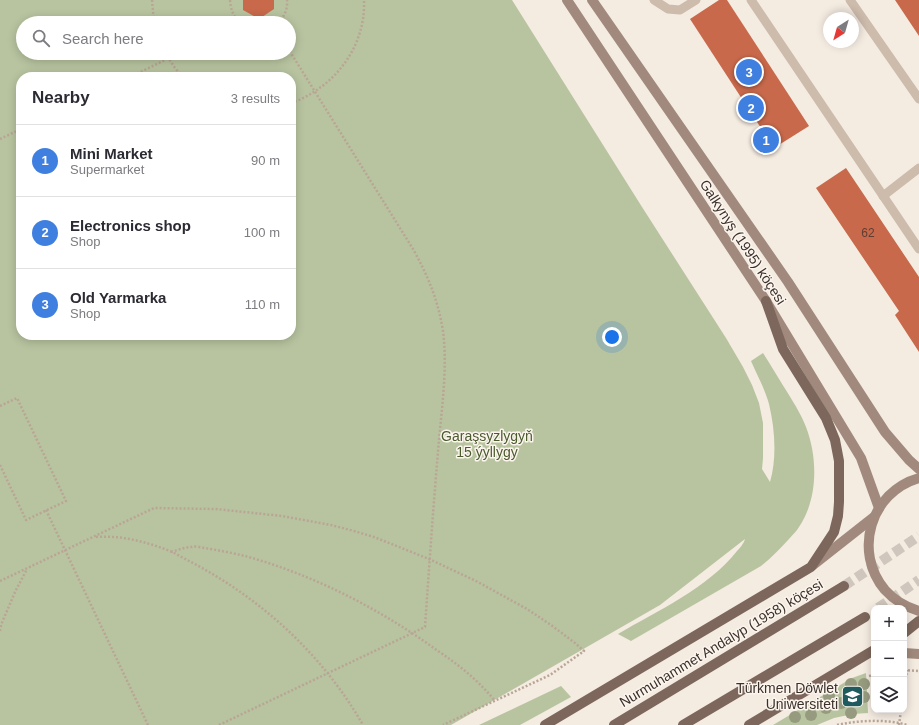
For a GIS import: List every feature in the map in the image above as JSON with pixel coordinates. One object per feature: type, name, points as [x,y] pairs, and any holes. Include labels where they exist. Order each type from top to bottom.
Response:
[{"type":"main road","name":"Galkynyş (1995) köçesi","points":[[567,0],[766,301],[861,458],[877,512]]},
{"type":"main road","name":"Galkynyş (1995) köçesi","points":[[592,0],[788,282],[885,432],[909,460],[919,469]]},
{"type":"main road","points":[[766,301],[784,349],[826,418],[835,440],[839,461],[839,502],[838,516],[834,532],[811,567]]},
{"type":"main road","points":[[919,478],[908,482],[895,490],[885,500],[877,512],[869,536],[868,546],[870,560],[875,574],[886,591],[901,603],[919,611]]},
{"type":"main road","points":[[545,725],[811,567],[877,512]]},
{"type":"main road","name":"Nurmuhammet Andalyp (1958) köçesi","points":[[614,725],[844,586]]},
{"type":"main road","points":[[683,725],[865,617]]},
{"type":"main road","points":[[907,631],[919,621]]},
{"type":"main road","points":[[749,725],[871,652]]},
{"type":"main road","points":[[907,653],[919,654]]},
{"type":"lane","points":[[654,0],[668,9],[680,10],[696,0]]},
{"type":"lane","points":[[751,0],[919,249]]},
{"type":"lane","points":[[850,0],[919,100]]},
{"type":"lane","points":[[883,196],[919,169]]},
{"type":"path","points":[[152,0],[153,16]]},
{"type":"path","points":[[230,0],[231,9],[234,16]]},
{"type":"path","points":[[283,16],[287,0]]},
{"type":"path","points":[[296,101],[315,92],[329,81],[338,72],[352,52],[361,29],[364,0]]},
{"type":"path","points":[[141,72],[166,60]]},
{"type":"path","points":[[169,60],[179,72]]},
{"type":"path","points":[[219,725],[425,627],[429,558],[444,376],[443,331],[439,311],[434,293],[418,259],[295,60]]},
{"type":"path","points":[[0,139],[16,131]]},
{"type":"path","points":[[0,406],[17,398],[66,501],[26,520],[0,465]]},
{"type":"path","points":[[0,581],[154,508],[216,509],[282,516],[331,524],[374,537],[429,558],[476,581],[527,609],[551,625],[584,651],[550,675],[443,725]]},
{"type":"path","points":[[46,510],[148,725]]},
{"type":"path","points":[[94,537],[106,536],[125,538],[171,552],[215,575],[253,601],[291,634],[328,673],[363,725]]},
{"type":"path","points":[[171,552],[192,546],[230,552],[312,579],[336,590],[386,616],[412,633],[472,677],[485,688],[495,701]]},
{"type":"path","points":[[0,631],[1,625],[13,598],[28,568]]},
{"type":"path","points":[[907,670],[919,671]]},
{"type":"path","points":[[899,724],[901,713]]},
{"type":"path","points":[[838,725],[871,721],[887,721],[908,725]]},
{"type":"green space","name":"Garaşsyzlygyň 15 ýyllygy","points":[[0,0],[512,0],[743,367],[759,403],[763,423],[762,469],[770,482],[774,463],[773,423],[767,398],[751,361],[763,353],[800,415],[806,427],[813,452],[813,491],[810,504],[798,529],[779,550],[761,566],[631,641],[618,634],[681,598],[712,576],[741,547],[745,539],[660,605],[451,725],[0,725]]},
{"type":"green space","points":[[866,673],[868,713],[834,718],[817,725],[773,725],[852,678]]},
{"type":"green space","points":[[561,686],[571,697],[520,725],[479,725]]},
{"type":"building","points":[[243,0],[274,0],[274,9],[264,16],[254,16],[243,10]]},
{"type":"building","points":[[719,0],[727,0],[809,126],[774,148],[690,19]]},
{"type":"building","points":[[895,0],[919,0],[919,36]]},
{"type":"building","points":[[846,168],[919,277],[919,352],[895,315],[899,311],[816,188]]},
{"type":"tunnel","points":[[844,586],[919,536]]},
{"type":"tunnel","points":[[882,605],[919,580]]},
{"type":"place","name":"Old Yarmarka","points":[[749,72]]},
{"type":"place","name":"Electronics shop","points":[[751,108]]},
{"type":"place","name":"Mini Market","points":[[766,140]]},
{"type":"place","name":"Türkmen Döwlet Uniwersiteti","points":[[853,696]]}]
